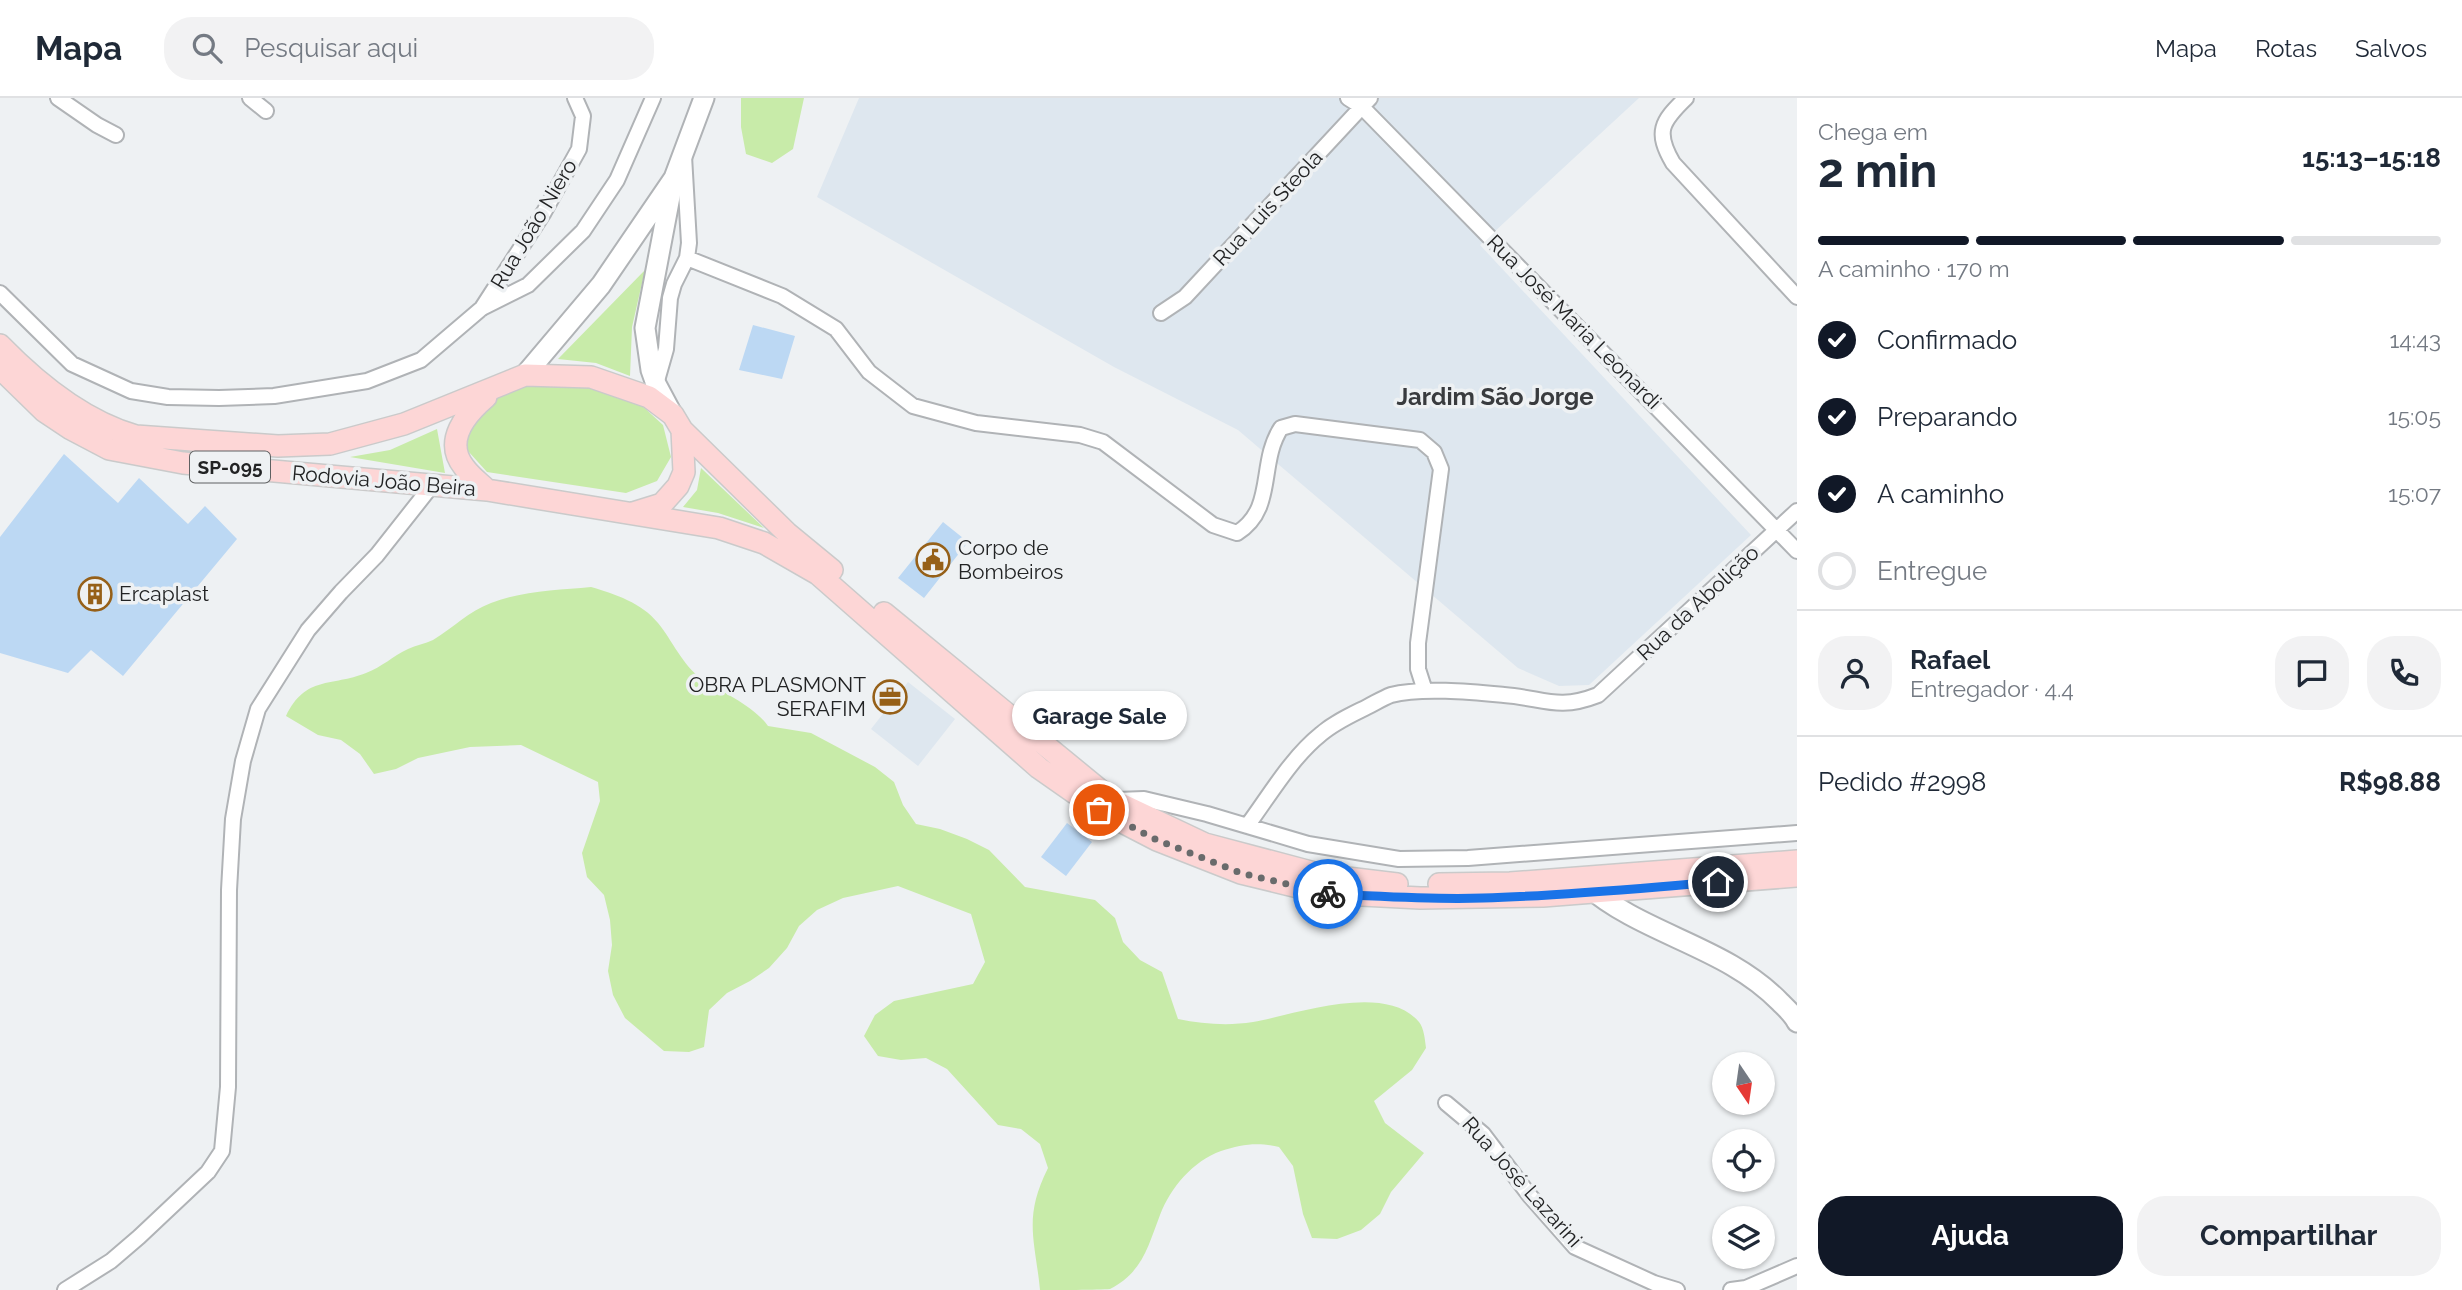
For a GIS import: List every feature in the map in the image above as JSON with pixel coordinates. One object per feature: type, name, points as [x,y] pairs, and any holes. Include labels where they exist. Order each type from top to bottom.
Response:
[{"type":"main road","points":[[628,514],[662,504],[678,486],[684,472],[678,423],[656,384],[645,328],[674,178],[704,98]]},
{"type":"main road","points":[[525,375],[601,285],[674,178]]},
{"type":"main road","name":"Rodovia João Beira","points":[[0,345],[20,365],[90,419],[113,430],[136,436],[278,446],[330,444],[404,424],[525,375],[591,377],[649,397],[787,533],[1112,800]]},
{"type":"main road","name":"Rodovia João Beira","points":[[0,368],[44,411],[109,449],[183,463],[488,490],[628,514]]},
{"type":"main road","points":[[488,490],[462,466],[456,450],[457,430],[470,411],[498,386]]},
{"type":"main road","name":"SP-095","points":[[628,514],[719,528],[764,543],[818,573],[1039,768],[1099,810],[1157,840],[1241,873],[1324,893],[1481,898],[1797,860]]},
{"type":"main road","name":"SP-095","points":[[1112,800],[1205,844],[1322,875],[1402,885],[1510,883],[1638,888],[1797,876]]},
{"type":"main road","points":[[1585,885],[1616,908],[1741,969],[1768,990],[1797,1022]]},
{"type":"main road","points":[[1638,888],[1634,902],[1647,923]]},
{"type":"street","points":[[58,98],[116,135]]},
{"type":"street","points":[[250,98],[266,111]]},
{"type":"street","name":"Rua João Niero","points":[[482,309],[544,212],[579,149],[583,116],[575,98]]},
{"type":"street","points":[[0,293],[72,364],[131,391],[168,397],[274,396],[367,381],[421,360],[482,309],[528,285],[583,231],[617,180],[653,98]]},
{"type":"street","name":"Rua José Maria Leonardi","points":[[1348,98],[1366,102],[1797,551]]},
{"type":"street","points":[[1686,98],[1667,119],[1662,131],[1662,145],[1673,163],[1797,297]]},
{"type":"street","name":"Rua Luis Steola","points":[[1161,313],[1185,297],[1366,102]]},
{"type":"street","points":[[656,384],[666,349],[670,298],[687,258],[689,243],[684,152]]},
{"type":"street","points":[[687,258],[782,296],[836,329],[869,372],[913,405],[976,423],[1080,435],[1103,442],[1213,524],[1237,533],[1249,526],[1261,507],[1271,446],[1281,428],[1295,424],[1420,440],[1434,452],[1441,469],[1418,643],[1418,669],[1425,691],[1391,695],[1343,719],[1321,734],[1301,752],[1247,826]]},
{"type":"street","points":[[1785,284],[1797,273]]},
{"type":"street","points":[[65,1290],[111,1261],[139,1237],[208,1172],[222,1151],[229,1062],[229,890],[233,819],[243,761],[258,709],[308,630],[377,555],[433,484]]},
{"type":"street","name":"Rua da Abolição","points":[[1425,691],[1518,696],[1552,704],[1577,703],[1598,695],[1797,511]]},
{"type":"street","points":[[1112,800],[1143,799],[1308,844],[1399,859],[1468,858],[1797,833]]},
{"type":"street","name":"Rua José Lazarini","points":[[1446,1102],[1483,1134],[1530,1196],[1575,1247],[1654,1283],[1677,1290]]},
{"type":"street","points":[[1731,1290],[1746,1288],[1797,1266]]},
{"type":"shaded area","points":[[859,98],[1639,98],[1480,245],[1751,535],[1589,685],[1559,686],[1518,668],[1238,430],[1114,367],[817,197]]},
{"type":"shaded area","points":[[908,682],[955,719],[918,766],[871,729]]},
{"type":"green space","points":[[741,98],[804,98],[793,149],[772,163],[746,154],[741,127]]},
{"type":"green space","points":[[645,270],[632,327],[630,376],[596,363],[558,359]]},
{"type":"green space","points":[[539,381],[593,382],[638,402],[663,425],[671,457],[657,481],[626,493],[487,472],[468,451],[462,426],[476,404]]},
{"type":"green space","points":[[437,429],[445,473],[350,457],[390,450]]},
{"type":"green space","points":[[701,468],[764,528],[718,513],[683,507],[697,490]]},
{"type":"green space","points":[[591,587],[619,596],[652,616],[695,674],[746,706],[768,726],[811,733],[875,767],[894,782],[903,805],[916,824],[940,829],[989,850],[1025,887],[1095,900],[1115,918],[1123,942],[1140,960],[1162,972],[1178,1019],[1216,1024],[1244,1023],[1316,1008],[1363,1002],[1385,1004],[1404,1010],[1419,1022],[1426,1048],[1412,1070],[1374,1101],[1385,1123],[1424,1153],[1391,1192],[1380,1214],[1361,1230],[1337,1239],[1312,1238],[1303,1214],[1293,1166],[1279,1147],[1250,1144],[1236,1147],[1211,1155],[1184,1176],[1165,1205],[1143,1257],[1130,1275],[1121,1282],[1110,1289],[1040,1290],[1033,1215],[1040,1186],[1048,1168],[1040,1144],[1021,1129],[998,1125],[947,1069],[926,1058],[901,1060],[878,1056],[864,1036],[875,1015],[894,1001],[973,984],[985,962],[971,914],[898,886],[843,898],[817,910],[799,926],[787,948],[769,968],[727,993],[709,1010],[704,1047],[689,1052],[664,1051],[625,1018],[613,995],[608,971],[612,945],[610,920],[604,895],[587,877],[582,853],[600,801],[598,782],[521,745],[470,747],[418,758],[396,769],[374,774],[360,754],[341,740],[318,735],[286,716],[302,694],[311,688],[372,671],[408,649],[433,640],[483,606],[528,593]]},
{"type":"building","points":[[753,325],[795,336],[782,379],[739,370]]},
{"type":"building","name":"Ercaplast","points":[[64,454],[118,503],[139,478],[188,524],[205,506],[237,539],[123,676],[91,650],[68,673],[0,653],[0,537]]},
{"type":"building","name":"Corpo de Bombeiros","points":[[943,522],[968,542],[924,598],[898,578]]},
{"type":"building","points":[[1067,823],[1092,842],[1066,876],[1041,857]]},
{"type":"way so far","points":[[1099,810],[1157,840],[1241,873],[1328,894]]},
{"type":"place","name":"Corpo de Bombeiros","points":[[933,560]]},
{"type":"place","name":"Ercaplast","points":[[95,594]]},
{"type":"place","name":"OBRA PLASMONT SERAFIM","points":[[890,697]]},
{"type":"place","name":"Garage Sale","points":[[1099,810]]},
{"type":"district","name":"Jardim São Jorge","points":[[1495,397]]},
{"type":"route","points":[[1328,894],[1481,898],[1543,896],[1718,882]]}]
